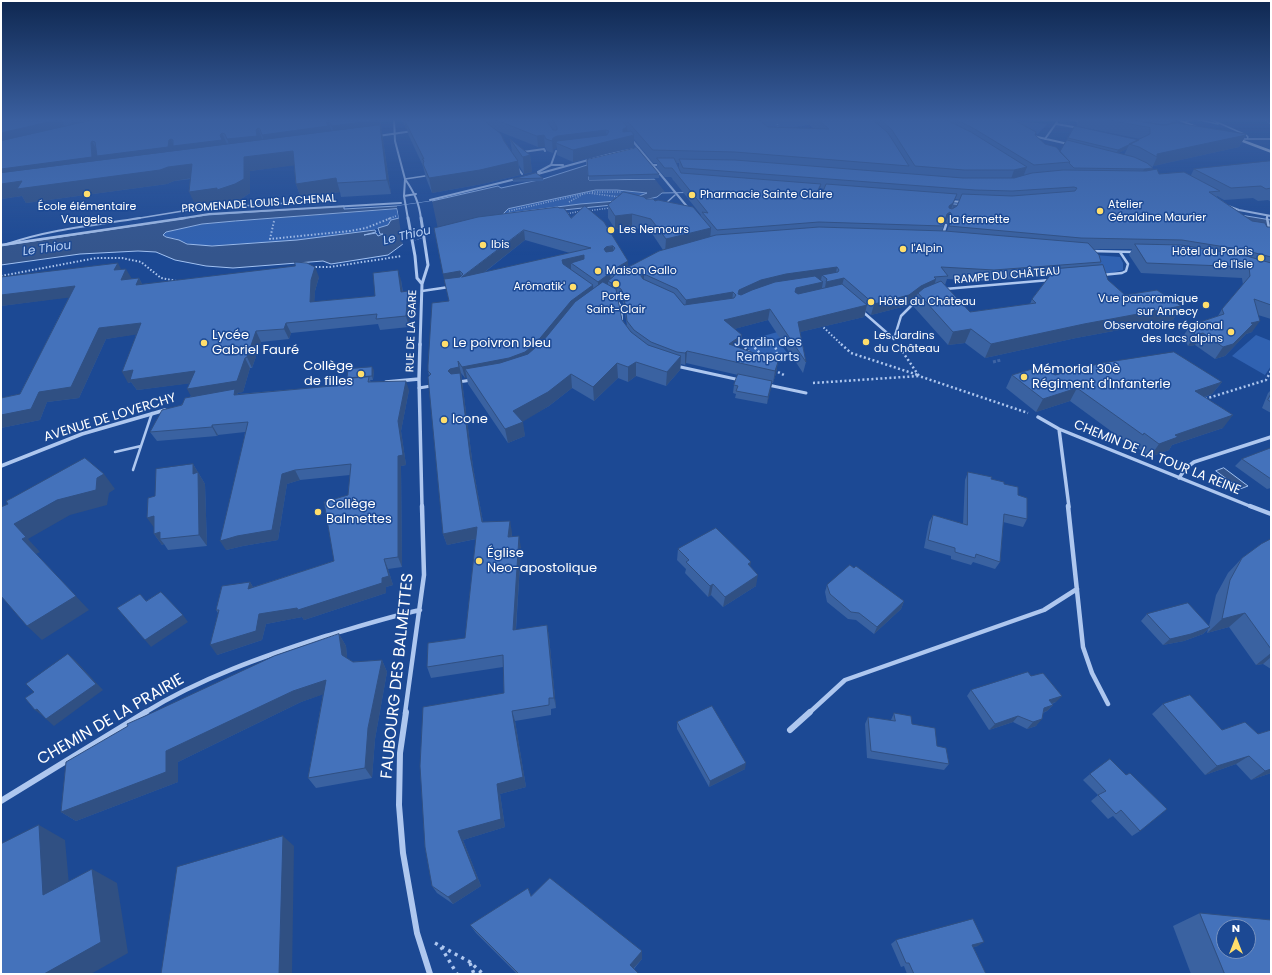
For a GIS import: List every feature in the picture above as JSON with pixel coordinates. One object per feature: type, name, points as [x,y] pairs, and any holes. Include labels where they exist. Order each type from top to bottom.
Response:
[{"type":"street","name":"RUE DE LA GARE","points":[[401,164],[404,179],[404,196],[413,244],[417,278],[422,284]]},
{"type":"street","points":[[515,164],[522,174]]},
{"type":"street","points":[[551,165],[570,165],[531,176],[551,165]]},
{"type":"street","points":[[652,165],[667,165]]},
{"type":"street","points":[[652,165],[693,214]]},
{"type":"street","points":[[430,200],[525,177]]},
{"type":"street","name":"RUE DE LA GARE","points":[[404,179],[416,194],[419,203],[428,265],[422,284],[419,378]]},
{"type":"street","points":[[404,196],[416,194]]},
{"type":"street","points":[[948,201],[964,202]]},
{"type":"street","name":"PROMENADE LOUIS LACHENAL","points":[[2,245],[209,214],[401,203]]},
{"type":"street","points":[[1222,203],[1239,210],[1268,217],[1271,216]]},
{"type":"street","points":[[1268,217],[1271,238]]},
{"type":"street","points":[[942,239],[946,225]]},
{"type":"street","points":[[1083,251],[1138,252]]},
{"type":"street","points":[[1100,276],[1126,272],[1128,264],[1120,252]]},
{"type":"street","name":"RAMPE DU CHÂTEAU","points":[[939,290],[1058,279]]},
{"type":"street","points":[[422,291],[452,286]]},
{"type":"street","points":[[608,295],[618,301],[624,314],[621,326],[624,332]]},
{"type":"street","points":[[858,308],[894,339],[900,316],[920,297]]},
{"type":"street","points":[[673,365],[744,380]]},
{"type":"street","points":[[378,383],[419,378]]},
{"type":"street","name":"FAUBOURG DES BALMETTES","points":[[419,378],[424,575],[400,753],[399,805],[403,854],[417,933],[430,974]]},
{"type":"street","points":[[454,383],[474,380]]},
{"type":"street","points":[[760,384],[806,393]]},
{"type":"street","points":[[419,388],[431,386]]},
{"type":"street","name":"AVENUE DE LOVERCHY","points":[[1,466],[45,448],[152,413],[173,408]]},
{"type":"street","name":"CHEMIN DE LA TOUR LA REINE","points":[[1038,416],[1059,429],[1271,514]]},
{"type":"street","points":[[1059,429],[1086,658],[1108,704]]},
{"type":"street","points":[[1179,478],[1186,468],[1194,462],[1271,437]]},
{"type":"street","points":[[790,730],[845,680],[1044,610],[1077,589]]},
{"type":"street","name":"CHEMIN DE LA PRAIRIE","points":[[1,801],[155,706],[188,688],[279,651],[392,616],[420,610]]},
{"type":"lane","points":[[404,179],[425,176]]},
{"type":"lane","points":[[660,208],[674,193]]},
{"type":"lane","points":[[2,245],[29,236],[48,232],[194,209],[335,200]]},
{"type":"lane","points":[[133,470],[152,413]]},
{"type":"lane","points":[[115,452],[141,446]]},
{"type":"path","points":[[823,191],[824,185]]},
{"type":"path","points":[[508,210],[597,191],[620,192],[627,198],[588,193]]},
{"type":"path","points":[[569,202],[582,194]]},
{"type":"path","points":[[560,214],[611,207]]},
{"type":"path","points":[[276,218],[270,239],[320,236],[363,228],[378,224],[383,219],[408,214]]},
{"type":"path","points":[[306,267],[330,267],[402,256]]},
{"type":"path","points":[[1,276],[96,258],[122,258],[141,262],[161,278],[178,281]]},
{"type":"path","points":[[818,322],[851,353],[1038,416]]},
{"type":"path","points":[[894,339],[919,376]]},
{"type":"path","points":[[740,342],[753,356]]},
{"type":"path","points":[[763,342],[773,345],[778,352],[776,356],[770,358],[763,356],[757,350],[753,347],[753,344],[763,342]]},
{"type":"path","points":[[750,353],[757,350]]},
{"type":"path","points":[[772,369],[785,375]]},
{"type":"path","points":[[1203,400],[1266,380],[1271,371]]},
{"type":"path","points":[[806,384],[919,376]]},
{"type":"path","points":[[417,933],[470,962],[483,974]]},
{"type":"path","points":[[440,946],[457,974]]},
{"type":"path","points":[[470,962],[474,974]]},
{"type":"green space","points":[[596,190],[617,190],[647,194],[629,200],[580,204],[503,214],[508,209]]},
{"type":"green space","points":[[398,209],[399,218],[391,220],[388,225],[378,229],[297,240],[202,246],[190,244],[163,235],[166,232],[202,224]]},
{"type":"green space","points":[[1095,255],[1120,257],[1123,263],[1123,270],[1099,274]]},
{"type":"green space","name":"Jardin des Remparts","points":[[781,331],[786,337],[776,339],[789,355],[765,367],[742,342]]},
{"type":"green space","points":[[1256,335],[1271,341],[1271,366],[1265,375],[1232,356]]},
{"type":"water","name":"Le Thiou","points":[[587,164],[589,180],[669,179],[685,182],[967,205],[1216,211],[1271,220],[1271,232],[713,192],[662,193],[657,197],[632,203],[563,210],[439,232],[403,244],[388,255],[331,264],[323,261],[233,268],[206,266],[175,260],[156,252],[138,251],[80,254],[1,265],[1,246],[207,215],[344,206],[344,209],[397,206],[432,201],[498,186],[501,188],[543,179]],"holes":[[[596,190],[617,190],[647,193],[629,200],[580,204],[503,214],[508,209]],[[397,209],[399,218],[391,220],[388,225],[378,228],[380,234],[383,234],[378,236],[376,233],[364,235],[376,232],[375,230],[297,240],[212,246],[187,244],[163,235],[166,232],[202,224]]]},
{"type":"water","points":[[1224,468],[1248,486],[1240,489],[1216,471]]},
{"type":"pier","points":[[671,177],[683,192],[665,192],[654,178]]},
{"type":"pier","points":[[432,201],[439,234],[419,239],[403,246],[397,206]]},
{"type":"building","points":[[1,164],[35,164],[1,169]]},
{"type":"building","points":[[68,164],[188,164],[168,167],[160,170],[17,189],[22,181],[1,184],[1,173]]},
{"type":"building","points":[[192,164],[244,164],[244,179],[235,184],[217,190],[217,188],[189,192]]},
{"type":"building","points":[[294,164],[385,164],[387,180],[337,183],[336,178],[296,184]]},
{"type":"building","points":[[423,164],[503,164],[480,170],[429,178]]},
{"type":"building","points":[[587,164],[651,164],[659,174],[588,176]]},
{"type":"building","points":[[662,164],[677,164],[681,173],[821,184],[817,192],[819,195],[822,194],[826,184],[957,194],[953,203],[949,206],[949,208],[952,209],[957,206],[962,194],[1012,196],[1075,191],[1077,188],[1012,191],[975,190],[683,168],[681,164],[792,164],[963,178],[1014,178],[1032,173],[1063,170],[1146,171],[1157,169],[1159,174],[1184,172],[1220,191],[1209,192],[1252,221],[1265,223],[1267,227],[1271,227],[1271,257],[1244,250],[1182,240],[1081,238],[949,226],[952,215],[950,212],[947,214],[943,226],[819,222],[717,230],[702,212],[708,213],[672,168],[665,168]]},
{"type":"building","points":[[890,164],[908,164],[909,166]]},
{"type":"building","points":[[914,164],[1023,164],[1027,167],[1014,170],[964,170],[915,166]]},
{"type":"building","points":[[1070,164],[1149,164],[1153,168],[1144,169],[1074,168]]},
{"type":"building","points":[[1237,164],[1271,164],[1271,188],[1266,189],[1261,186],[1231,188],[1194,169]]},
{"type":"building","points":[[536,173],[543,178],[513,179]]},
{"type":"building","points":[[624,192],[644,197],[646,199],[653,199],[655,201],[658,200],[693,207],[711,228],[666,239],[651,219],[632,214],[615,216],[608,205]]},
{"type":"building","points":[[585,206],[604,222],[628,261],[616,268],[617,273],[659,251],[716,235],[819,227],[945,231],[1088,243],[1099,255],[1101,262],[994,270],[941,267],[948,276],[934,277],[936,279],[921,286],[909,295],[874,304],[844,278],[826,282],[827,279],[822,275],[838,272],[839,270],[837,267],[786,274],[761,280],[739,290],[738,294],[741,295],[775,282],[815,276],[823,282],[796,288],[795,292],[798,294],[842,284],[867,305],[798,322],[806,362],[770,309],[724,320],[742,335],[729,344],[778,362],[775,371],[687,351],[685,353],[677,352],[651,342],[634,330],[627,321],[624,296],[621,289],[608,281],[614,276],[614,273],[610,273],[598,282],[571,263],[584,259],[584,255],[562,260],[563,264],[593,285],[571,301],[536,343],[525,352],[509,358],[462,367],[458,361],[459,367],[448,371],[451,374],[460,373],[470,455],[482,522],[510,521],[508,537],[519,536],[513,630],[547,625],[554,698],[549,698],[549,705],[512,711],[523,777],[497,784],[501,819],[458,831],[477,879],[448,897],[432,886],[425,847],[420,766],[423,707],[504,693],[503,655],[427,667],[428,643],[465,638],[477,527],[443,534],[428,377],[431,374],[428,371],[428,365],[432,303],[449,301],[444,279],[460,277],[463,274],[460,271],[443,274],[434,228],[478,217],[558,207],[564,208],[571,218]],"holes":[[[524,230],[591,248],[462,277]],[[613,246],[615,248],[613,251],[606,252],[604,249],[606,247]],[[644,274],[677,289],[686,300],[733,292],[736,295],[734,298],[684,305],[674,293],[643,279],[641,276]]]},
{"type":"building","points":[[1135,244],[1181,245],[1243,255],[1271,263],[1271,305],[1254,299],[1260,321],[1251,323],[1253,324],[1233,344],[1223,347],[1203,333],[1195,335],[1191,325],[1224,314],[1222,309],[1250,276],[1249,267],[1147,263]]},
{"type":"building","points":[[295,262],[307,263],[315,267],[311,280],[310,302],[375,296],[373,273],[398,270],[401,292],[408,291],[406,316],[376,319],[377,314],[286,323],[284,329],[256,331],[237,381],[187,389],[195,371],[130,380],[133,370],[122,372],[141,323],[99,328],[71,387],[39,392],[31,409],[1,415],[1,398],[20,394],[75,286],[1,295],[1,277],[118,263],[114,270],[126,269],[121,280],[139,278],[136,285],[295,266]]},
{"type":"building","points":[[1103,265],[1108,280],[1125,295],[1157,290],[1181,306],[1084,324],[991,344],[971,329],[953,332],[918,293],[924,288],[941,281],[970,312],[1036,303],[1032,299],[1055,269]]},
{"type":"building","points":[[603,282],[616,289],[622,320],[631,332],[648,345],[681,356],[667,372],[636,362],[628,367],[617,363],[593,387],[571,374],[548,392],[513,411],[523,422],[505,429],[465,369],[500,363],[528,354],[543,341],[575,302]]},
{"type":"building","points":[[1174,352],[1222,382],[1195,391],[1233,415],[1175,435],[1178,437],[1159,444],[1144,433],[1143,435],[1077,388],[1043,399],[1012,375],[1042,366],[1055,375],[1102,363]]},
{"type":"building","points":[[372,367],[372,376],[347,378],[348,369]]},
{"type":"building","points":[[738,374],[772,381],[768,397],[736,391],[738,386],[734,385]]},
{"type":"building","points":[[369,377],[368,382],[406,381],[398,421],[403,455],[398,456],[398,557],[384,559],[389,576],[382,578],[382,583],[298,610],[297,608],[259,614],[256,631],[210,645],[219,610],[216,610],[222,586],[250,582],[248,589],[334,561],[324,502],[348,495],[351,464],[295,470],[282,474],[272,530],[237,536],[220,541],[248,422],[212,425],[212,427],[150,432],[162,410],[182,405],[185,398],[235,389],[234,395],[343,385],[344,379]]},
{"type":"building","points":[[1271,394],[1271,402],[1268,400]]},
{"type":"building","points":[[1271,448],[1271,479],[1242,459]]},
{"type":"building","points":[[85,458],[104,474],[97,478],[96,490],[57,500],[14,524],[26,537],[22,539],[76,596],[27,626],[1,596],[1,507],[8,504],[6,501]]},
{"type":"building","points":[[193,464],[193,474],[198,472],[199,535],[160,539],[160,532],[154,534],[154,516],[147,518],[148,498],[155,496],[156,469]]},
{"type":"building","points":[[968,472],[992,477],[991,479],[1018,487],[1018,495],[1027,498],[1027,519],[1004,514],[1000,562],[976,554],[975,558],[955,552],[955,548],[928,540],[933,515],[967,525]]},
{"type":"building","points":[[716,528],[751,562],[748,564],[758,575],[725,597],[713,584],[710,586],[686,562],[689,560],[678,549]]},
{"type":"building","points":[[1271,539],[1271,649],[1245,613],[1222,619],[1230,580],[1242,558],[1261,544]]},
{"type":"building","points":[[850,565],[854,568],[856,566],[904,601],[877,627],[859,613],[851,612],[830,594],[827,585]]},
{"type":"building","points":[[161,592],[183,615],[145,640],[117,608],[140,594],[146,601]]},
{"type":"building","points":[[1188,603],[1210,627],[1191,634],[1170,639],[1147,614]]},
{"type":"building","points":[[339,634],[342,655],[353,662],[382,660],[368,728],[365,768],[308,778],[326,680],[293,691],[166,751],[166,772],[61,812],[66,762],[128,726],[127,724],[274,656]]},
{"type":"building","points":[[68,654],[96,684],[46,719],[37,709],[35,710],[25,698],[34,692],[26,684]]},
{"type":"building","points":[[1028,672],[1031,676],[1043,673],[1062,696],[1049,700],[1053,705],[1044,708],[1042,719],[1033,722],[1018,716],[995,724],[971,690]]},
{"type":"building","points":[[1190,695],[1222,730],[1245,722],[1258,734],[1271,730],[1271,769],[1265,771],[1249,756],[1217,766],[1163,704]]},
{"type":"building","points":[[712,706],[746,763],[710,781],[677,722]]},
{"type":"building","points":[[894,713],[911,716],[912,724],[935,728],[937,746],[946,748],[949,764],[871,751],[868,717],[895,721]]},
{"type":"building","points":[[1110,759],[1126,775],[1130,773],[1167,809],[1140,831],[1121,810],[1116,814],[1098,795],[1106,791],[1090,774]]},
{"type":"building","points":[[39,825],[43,895],[92,869],[101,942],[44,974],[1,974],[1,844]]},
{"type":"building","points":[[283,836],[279,974],[161,974],[177,867]]},
{"type":"building","points":[[550,878],[642,951],[630,965],[639,974],[519,974],[470,925],[528,888],[531,896]]},
{"type":"building","points":[[1200,913],[1271,920],[1271,974],[1225,974],[1219,959],[1256,959],[1256,919],[1216,919],[1216,952]]},
{"type":"building","points":[[973,919],[984,942],[972,945],[986,974],[914,974],[909,963],[906,963],[896,940]]},
{"type":"tunnel","points":[[993,362],[1001,360]]},
{"type":"place","name":"École élémentaire Vaugelas","points":[[87,194]]},
{"type":"place","name":"Pharmacie Sainte Claire","points":[[692,195]]},
{"type":"place","name":"Atelier Géraldine Maurier","points":[[1100,211]]},
{"type":"place","name":"la fermette","points":[[941,220]]},
{"type":"place","name":"Les Nemours","points":[[611,230]]},
{"type":"place","name":"Ibis","points":[[483,245]]},
{"type":"place","name":"l'Alpin","points":[[903,249]]},
{"type":"place","name":"Hôtel du Palais de l'Isle","points":[[1261,258]]},
{"type":"place","name":"Maison Gallo","points":[[598,271]]},
{"type":"place","name":"Porte Saint-Clair","points":[[616,284]]},
{"type":"place","name":"Arômatik'","points":[[573,287]]},
{"type":"place","name":"Hôtel du Château","points":[[871,302]]},
{"type":"place","name":"Vue panoramique sur Annecy","points":[[1206,305]]},
{"type":"place","name":"Observatoire régional des lacs alpins","points":[[1231,332]]},
{"type":"place","name":"Les Jardins du Château","points":[[866,342]]},
{"type":"place","name":"Lycée Gabriel Fauré","points":[[204,343]]},
{"type":"place","name":"Le poivron bleu","points":[[445,344]]},
{"type":"place","name":"Collège de filles","points":[[361,374]]},
{"type":"place","name":"Mémorial 30è Régiment d'Infanterie","points":[[1024,377]]},
{"type":"place","name":"Icone","points":[[444,420]]},
{"type":"place","name":"Collège Balmettes","points":[[318,512]]},
{"type":"place","name":"Église Neo-apostolique","points":[[479,561]]}]
